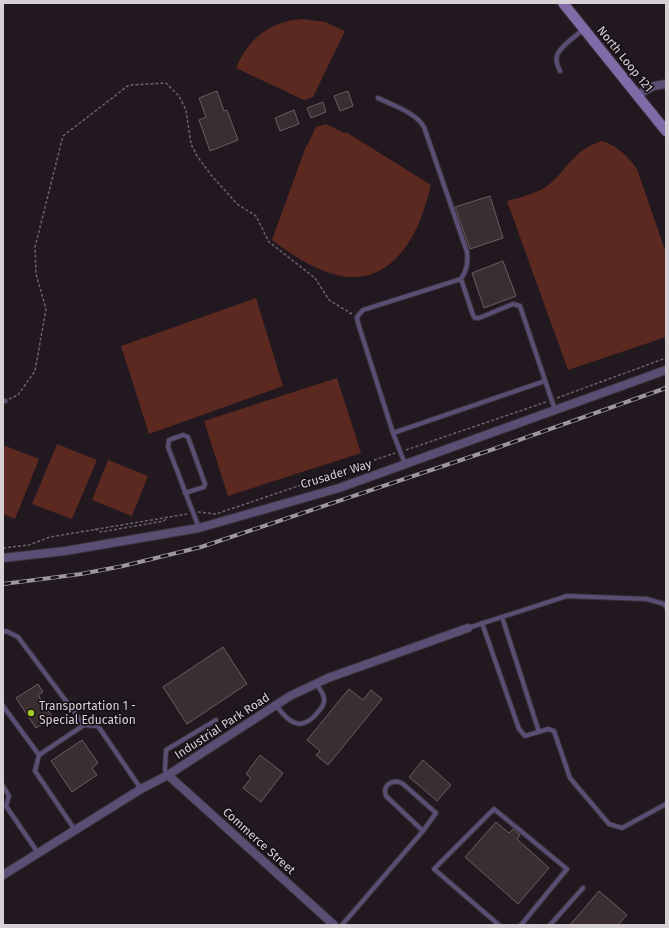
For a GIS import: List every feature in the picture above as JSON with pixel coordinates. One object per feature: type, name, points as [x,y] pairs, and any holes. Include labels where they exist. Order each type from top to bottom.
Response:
[{"type":"main road","name":"North Loop 121","points":[[563,3],[666,130]]},
{"type":"street","points":[[637,95],[654,86],[666,84]]},
{"type":"street","name":"Crusader Way","points":[[3,558],[72,550],[199,528],[339,488],[666,370]]},
{"type":"street","name":"Industrial Park Road","points":[[4,872],[75,831],[141,789],[168,775],[290,696],[342,673],[468,628]]},
{"type":"street","name":"Commerce Street","points":[[168,775],[334,925]]},
{"type":"lane","points":[[560,71],[556,64],[557,55],[566,44],[584,29]]},
{"type":"lane","points":[[378,98],[415,117],[424,127],[466,252],[468,266],[461,279],[363,310],[357,317],[393,433],[405,464]]},
{"type":"lane","points":[[461,279],[473,316],[475,318],[479,318],[513,304],[520,306],[555,410]]},
{"type":"lane","points":[[393,433],[545,382]]},
{"type":"lane","points":[[185,493],[204,487],[205,484],[188,437],[183,435],[169,440],[168,447],[185,493],[193,514],[199,528]]},
{"type":"lane","points":[[468,628],[567,596],[648,599],[664,604],[666,607]]},
{"type":"lane","points":[[502,617],[539,732]]},
{"type":"lane","points":[[482,623],[519,729],[525,736],[548,729],[554,731],[570,778],[609,824],[622,828],[666,804]]},
{"type":"lane","points":[[3,632],[6,631],[18,637],[84,725]]},
{"type":"lane","points":[[276,705],[284,717],[291,722],[303,724],[309,721],[321,708],[324,702],[324,697],[321,691],[315,684]]},
{"type":"lane","points":[[3,706],[39,755]]},
{"type":"lane","points":[[168,775],[165,763],[166,750],[216,720]]},
{"type":"lane","points":[[75,831],[35,771],[39,755],[84,725],[98,726],[141,789]]},
{"type":"lane","points":[[342,925],[423,831],[436,813],[402,783],[396,781],[391,782],[387,785],[384,791],[386,796],[423,831]]},
{"type":"lane","points":[[3,786],[9,796],[6,806],[38,853]]},
{"type":"lane","points":[[499,925],[434,869],[494,809],[567,869],[521,925]]},
{"type":"lane","points":[[550,925],[583,888]]},
{"type":"path","points":[[4,401],[18,395],[36,371],[46,309],[36,274],[35,247],[63,136],[129,85],[166,83],[179,96],[186,110],[191,144],[197,156],[212,176],[237,204],[256,216],[270,242],[315,278],[328,300],[357,317]]},
{"type":"path","points":[[3,548],[29,545],[50,537],[193,514],[202,511],[216,514],[552,400],[666,358]]},
{"type":"path","points":[[95,529],[101,532],[164,521],[167,517]]},
{"type":"shaded area","points":[[303,19],[325,22],[345,31],[313,97],[304,100],[236,68],[247,48],[262,33],[280,23]]},
{"type":"shaded area","points":[[326,124],[344,133],[346,132],[431,185],[422,215],[409,242],[394,261],[377,272],[360,277],[343,276],[325,271],[307,263],[272,240],[306,146],[316,127]]},
{"type":"shaded area","points":[[602,141],[622,152],[637,169],[666,253],[666,337],[568,370],[507,201],[543,189],[554,180],[583,150]]},
{"type":"shaded area","points":[[256,298],[283,386],[149,434],[121,346]]},
{"type":"shaded area","points":[[337,378],[361,453],[228,496],[204,421]]},
{"type":"shaded area","points":[[57,444],[97,460],[72,519],[32,504]]},
{"type":"shaded area","points":[[3,445],[39,459],[15,519],[3,514]]},
{"type":"shaded area","points":[[108,460],[148,476],[132,516],[92,500]]},
{"type":"building","points":[[217,91],[224,111],[227,110],[238,140],[210,151],[199,120],[206,117],[199,98]]},
{"type":"building","points":[[348,91],[353,106],[340,111],[334,96]]},
{"type":"building","points":[[323,102],[326,112],[311,118],[307,108]]},
{"type":"building","points":[[294,110],[299,124],[280,131],[275,118]]},
{"type":"building","points":[[490,196],[503,238],[470,249],[455,207]]},
{"type":"building","points":[[503,261],[516,296],[484,308],[472,273]]},
{"type":"building","points":[[223,647],[247,684],[187,724],[163,687]]},
{"type":"building","points":[[38,684],[43,692],[38,695],[52,717],[36,728],[16,698]]},
{"type":"building","points":[[349,689],[363,700],[371,690],[382,699],[328,765],[316,755],[320,751],[307,740]]},
{"type":"building","points":[[82,740],[98,763],[92,768],[97,775],[72,792],[51,761]]},
{"type":"building","points":[[260,755],[283,773],[261,802],[243,788],[251,778],[246,774]]},
{"type":"building","points":[[423,760],[451,785],[437,801],[409,777]]},
{"type":"building","points":[[496,822],[509,833],[513,829],[520,835],[517,839],[549,868],[518,904],[465,857]]},
{"type":"building","points":[[599,891],[627,915],[618,925],[570,925]]},
{"type":"railway","points":[[3,584],[81,574],[123,566],[201,547],[488,451],[666,388]]},
{"type":"place","name":"Transportation 1 - Special Education","points":[[31,713]]}]
